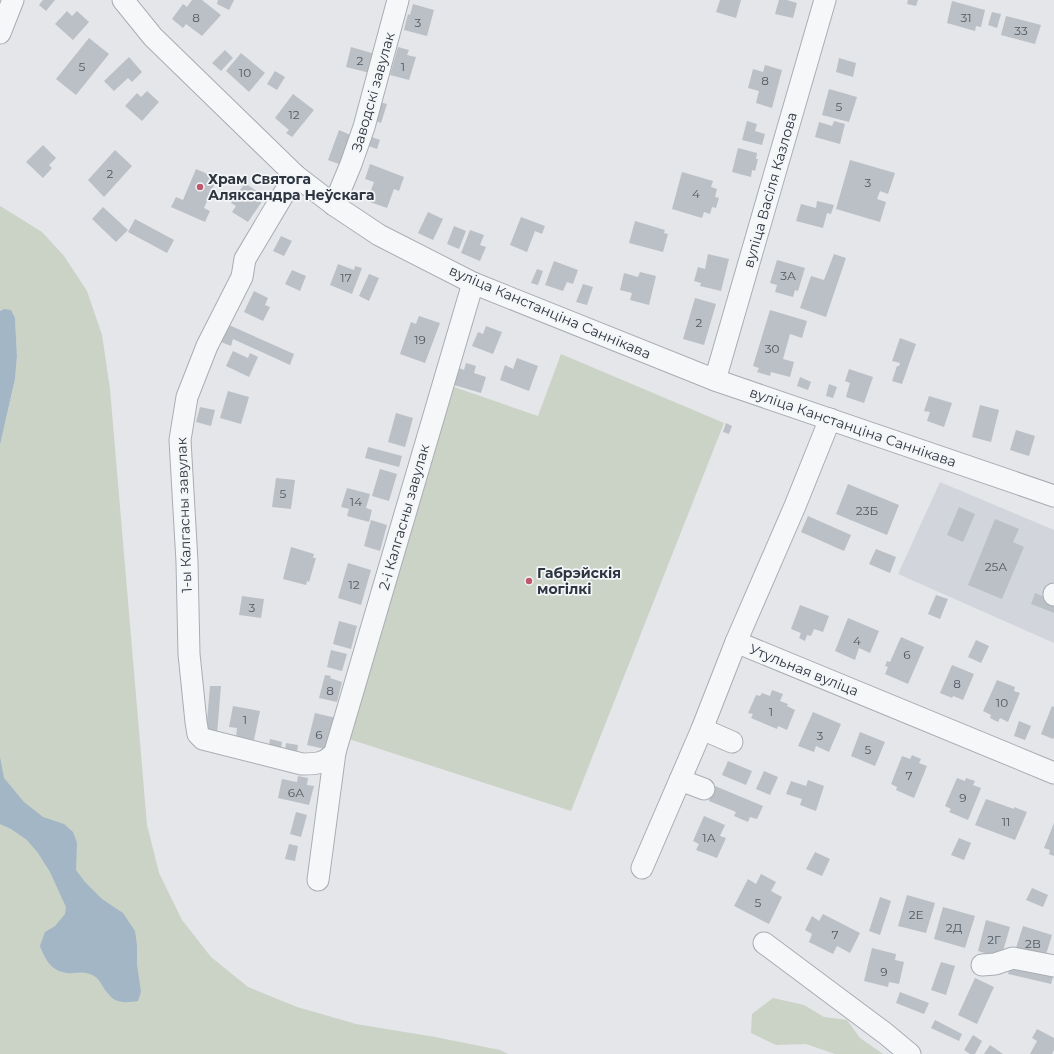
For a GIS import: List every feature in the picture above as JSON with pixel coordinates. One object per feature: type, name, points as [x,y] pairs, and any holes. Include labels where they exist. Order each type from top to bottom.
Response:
[{"type":"street","points":[[0,33],[13,0]]},
{"type":"street","name":"вуліца Канстанціна Саннікава","points":[[123,0],[153,37],[295,175],[334,205],[379,235],[473,283],[715,380],[1054,496]]},
{"type":"street","name":"Заводскі завулак","points":[[334,205],[352,164],[364,127],[398,0]]},
{"type":"street","name":"вуліца Васіля Казлова","points":[[715,380],[825,0]]},
{"type":"street","name":"1-ы Калгасны завулак","points":[[295,175],[245,259],[242,277],[206,346],[187,397],[180,440],[187,562],[189,654],[196,722],[198,734],[203,740],[302,764],[320,763],[332,757],[335,752]]},
{"type":"street","name":"2-і Калгасны завулак","points":[[318,880],[335,752],[473,283]]},
{"type":"street","points":[[736,642],[802,509],[830,419]]},
{"type":"street","name":"Утульная вуліца","points":[[642,868],[702,729],[736,642],[1054,773]]},
{"type":"street","points":[[702,729],[732,742]]},
{"type":"street","points":[[680,780],[704,789]]},
{"type":"street","points":[[764,943],[886,1034],[910,1054]]},
{"type":"street","points":[[982,966],[995,964],[1013,958],[1054,966]]},
{"type":"shaded area","points":[[0,206],[42,232],[64,256],[87,291],[102,335],[110,389],[147,825],[159,873],[182,920],[211,957],[248,987],[297,1007],[356,1024],[435,1037],[500,1050],[508,1054],[0,1054],[0,445],[15,379],[17,356],[15,318],[4,309],[0,311]]},
{"type":"shaded area","name":"Габрэйскія могілкі","points":[[561,354],[724,423],[571,811],[349,739],[454,387],[538,416]]},
{"type":"shaded area","points":[[940,482],[1054,530],[1054,643],[898,574]]},
{"type":"shaded area","points":[[773,998],[804,1005],[824,1017],[847,1020],[860,1038],[883,1054],[835,1054],[806,1044],[776,1045],[751,1033],[752,1014]]},
{"type":"water","points":[[4,309],[11,310],[15,318],[17,356],[15,379],[0,445],[0,311]]},
{"type":"water","points":[[0,757],[4,778],[24,802],[43,817],[64,824],[73,832],[77,843],[76,870],[85,882],[102,899],[123,913],[135,931],[137,964],[141,992],[138,1001],[121,1002],[109,995],[99,980],[90,974],[61,972],[49,964],[40,946],[45,932],[55,926],[65,914],[66,907],[50,872],[38,853],[27,840],[11,829],[0,824]]},
{"type":"building","points":[[43,0],[55,0],[46,11],[39,5]]},
{"type":"building","points":[[192,0],[202,0],[221,15],[202,36],[186,24],[183,28],[172,19],[183,4],[187,7]]},
{"type":"building","points":[[218,0],[234,0],[229,10],[217,4]]},
{"type":"building","points":[[720,0],[741,0],[736,18],[716,12]]},
{"type":"building","points":[[779,0],[787,0],[797,3],[793,18],[775,14]]},
{"type":"building","points":[[908,0],[918,0],[916,6],[907,4]]},
{"type":"building","points":[[952,1],[985,10],[981,27],[976,26],[975,31],[947,23]]},
{"type":"building","points":[[413,4],[434,10],[427,36],[404,30],[408,14],[410,15]]},
{"type":"building","points":[[67,11],[72,16],[77,11],[89,22],[73,40],[55,24]]},
{"type":"building","points":[[992,12],[1001,14],[997,28],[988,25]]},
{"type":"building","points":[[1006,16],[1041,25],[1035,44],[1001,35]]},
{"type":"building","points":[[89,38],[109,54],[76,95],[56,79]]},
{"type":"building","points":[[351,47],[375,54],[370,73],[346,67]]},
{"type":"building","points":[[398,47],[409,50],[407,55],[416,57],[409,80],[390,75]]},
{"type":"building","points":[[225,50],[233,58],[221,71],[212,63]]},
{"type":"building","points":[[241,53],[265,73],[249,92],[226,71]]},
{"type":"building","points":[[129,57],[142,72],[132,82],[128,78],[114,91],[104,81]]},
{"type":"building","points":[[839,58],[856,63],[853,77],[836,72]]},
{"type":"building","points":[[765,65],[782,70],[772,108],[756,103],[759,91],[748,88],[753,69],[763,72]]},
{"type":"building","points":[[275,71],[285,77],[277,90],[267,84]]},
{"type":"building","points":[[829,89],[857,97],[849,122],[822,115]]},
{"type":"building","points":[[147,91],[159,102],[142,121],[125,106],[137,93],[141,97]]},
{"type":"building","points":[[293,94],[314,110],[292,137],[286,133],[289,130],[275,118]]},
{"type":"building","points":[[376,101],[387,104],[381,123],[370,119]]},
{"type":"building","points":[[747,121],[757,124],[755,131],[765,134],[762,145],[742,140]]},
{"type":"building","points":[[834,121],[845,124],[840,144],[815,137],[819,122],[832,126]]},
{"type":"building","points":[[339,130],[355,137],[344,166],[328,160]]},
{"type":"building","points":[[366,135],[380,140],[377,149],[363,144]]},
{"type":"building","points":[[43,145],[56,158],[49,165],[52,168],[43,178],[26,162]]},
{"type":"building","points":[[738,148],[757,153],[756,159],[758,159],[755,171],[752,170],[751,177],[732,172]]},
{"type":"building","points":[[115,150],[132,166],[104,197],[88,180]]},
{"type":"building","points":[[850,160],[895,173],[888,194],[880,191],[877,199],[886,202],[880,222],[836,209]]},
{"type":"building","points":[[370,164],[404,177],[399,191],[394,189],[387,208],[367,201],[374,182],[365,179]]},
{"type":"building","name":"Храм Святога Аляксандра Неўскага","points":[[196,169],[217,178],[204,208],[210,211],[205,222],[171,207],[176,197],[183,200]]},
{"type":"building","points":[[682,172],[713,181],[711,187],[717,189],[715,197],[719,198],[716,208],[712,207],[710,214],[704,212],[702,218],[672,209]]},
{"type":"building","points":[[245,183],[265,197],[248,222],[232,212],[236,206],[231,203]]},
{"type":"building","points":[[817,201],[834,205],[831,214],[827,213],[823,228],[796,221],[801,204],[816,208]]},
{"type":"building","points":[[103,207],[128,230],[116,242],[92,219]]},
{"type":"building","points":[[428,212],[443,219],[433,240],[418,233]]},
{"type":"building","points":[[521,217],[545,226],[542,234],[535,231],[527,252],[510,245]]},
{"type":"building","points":[[135,219],[174,240],[167,253],[128,232]]},
{"type":"building","points":[[635,221],[665,230],[664,233],[668,234],[663,252],[629,243]]},
{"type":"building","points":[[454,226],[466,231],[459,249],[447,244]]},
{"type":"building","points":[[470,230],[484,235],[480,245],[486,247],[480,261],[461,253]]},
{"type":"building","points":[[281,236],[292,241],[284,256],[273,251]]},
{"type":"building","points":[[708,254],[729,259],[721,291],[700,286],[701,283],[694,281],[698,267],[705,269]]},
{"type":"building","points":[[834,254],[846,258],[826,317],[800,308],[811,276],[824,280]]},
{"type":"building","points":[[777,260],[805,268],[798,291],[795,290],[793,297],[775,292],[777,285],[770,283]]},
{"type":"building","points":[[554,261],[578,270],[573,284],[567,282],[563,291],[545,285]]},
{"type":"building","points":[[338,264],[354,270],[355,266],[362,268],[352,294],[330,285]]},
{"type":"building","points":[[537,269],[543,271],[538,285],[531,283]]},
{"type":"building","points":[[292,270],[306,276],[300,291],[285,284]]},
{"type":"building","points":[[640,272],[656,276],[649,305],[630,300],[632,293],[620,290],[624,273],[638,277]]},
{"type":"building","points":[[369,274],[379,278],[369,301],[359,296]]},
{"type":"building","points":[[583,284],[593,287],[587,305],[576,302]]},
{"type":"building","points":[[254,291],[268,298],[265,305],[270,307],[263,321],[244,312]]},
{"type":"building","points":[[695,298],[716,304],[704,345],[683,339]]},
{"type":"building","points":[[770,310],[807,321],[802,338],[790,334],[783,359],[794,362],[790,377],[771,372],[770,376],[757,372],[759,368],[753,366]]},
{"type":"building","points":[[419,316],[440,323],[425,363],[400,354],[411,322],[416,324]]},
{"type":"building","points":[[229,325],[294,354],[290,365],[233,339],[231,346],[221,342]]},
{"type":"building","points":[[486,326],[502,332],[493,354],[472,346],[478,332],[483,334]]},
{"type":"building","points":[[900,338],[916,344],[902,384],[892,381],[897,366],[899,366],[900,363],[892,361]]},
{"type":"building","points":[[233,351],[248,358],[250,353],[258,357],[249,377],[226,366]]},
{"type":"building","points":[[517,358],[538,366],[529,391],[500,380],[505,365],[513,369]]},
{"type":"building","points":[[466,363],[476,366],[474,373],[486,377],[481,393],[454,385],[459,368],[464,370]]},
{"type":"building","points":[[849,369],[873,377],[864,403],[846,397],[850,383],[845,381]]},
{"type":"building","points":[[800,377],[811,382],[808,390],[797,386]]},
{"type":"building","points":[[829,384],[837,387],[833,398],[826,396]]},
{"type":"building","points":[[228,391],[249,397],[241,424],[220,418]]},
{"type":"building","points":[[929,396],[952,403],[944,427],[927,421],[930,412],[924,411]]},
{"type":"building","points":[[980,405],[999,410],[991,442],[972,437]]},
{"type":"building","points":[[200,407],[215,410],[211,426],[196,422]]},
{"type":"building","points":[[396,413],[413,418],[405,447],[388,442]]},
{"type":"building","points":[[726,423],[732,426],[729,434],[723,432]]},
{"type":"building","points":[[1016,430],[1035,436],[1029,456],[1010,450]]},
{"type":"building","points":[[368,447],[402,456],[399,467],[365,458]]},
{"type":"building","points":[[380,469],[397,474],[389,501],[372,496]]},
{"type":"building","points":[[276,478],[295,480],[291,509],[272,507]]},
{"type":"building","points":[[848,484],[899,505],[887,535],[836,514]]},
{"type":"building","points":[[347,488],[370,494],[366,508],[372,510],[369,522],[347,516],[349,509],[341,507]]},
{"type":"building","points":[[959,507],[975,514],[963,542],[947,535]]},
{"type":"building","points":[[808,516],[851,535],[844,551],[801,532]]},
{"type":"building","points":[[995,519],[1019,529],[1013,542],[1024,547],[1002,599],[968,585]]},
{"type":"building","points":[[371,520],[387,525],[380,551],[364,546]]},
{"type":"building","points":[[291,547],[314,554],[313,558],[316,558],[309,582],[307,581],[306,585],[283,579]]},
{"type":"building","points":[[876,549],[896,557],[890,573],[869,564]]},
{"type":"building","points":[[348,563],[371,570],[361,605],[338,598]]},
{"type":"building","points":[[1035,593],[1054,601],[1054,613],[1031,604]]},
{"type":"building","points":[[936,595],[948,599],[940,619],[928,614]]},
{"type":"building","points":[[242,596],[264,599],[261,618],[239,615]]},
{"type":"building","points":[[800,605],[829,616],[823,632],[814,629],[811,636],[807,635],[805,641],[799,638],[801,633],[791,629]]},
{"type":"building","points":[[848,618],[879,631],[870,653],[859,648],[855,660],[835,651]]},
{"type":"building","points":[[339,621],[357,626],[351,649],[333,644]]},
{"type":"building","points":[[901,637],[924,647],[908,684],[885,674],[888,667],[885,666],[887,661],[890,662]]},
{"type":"building","points":[[976,640],[989,646],[981,663],[968,657]]},
{"type":"building","points":[[331,650],[347,654],[342,671],[327,667]]},
{"type":"building","points":[[952,665],[974,674],[963,700],[953,696],[952,698],[940,693]]},
{"type":"building","points":[[325,675],[331,676],[330,678],[342,682],[337,702],[319,698]]},
{"type":"building","points":[[997,680],[1015,687],[1014,691],[1020,693],[1008,722],[1000,718],[998,722],[990,718],[991,715],[983,711]]},
{"type":"building","points":[[210,686],[221,686],[217,734],[206,733]]},
{"type":"building","points":[[772,690],[783,694],[780,701],[788,704],[787,706],[795,710],[787,730],[778,726],[777,729],[751,718],[753,714],[748,713],[756,695],[760,696],[762,693],[770,696]]},
{"type":"building","points":[[233,706],[260,711],[254,740],[236,737],[237,728],[229,727]]},
{"type":"building","points":[[1052,706],[1054,707],[1053,739],[1041,734]]},
{"type":"building","points":[[813,712],[841,724],[829,752],[816,746],[814,752],[798,746]]},
{"type":"building","points":[[315,713],[336,718],[334,724],[332,723],[325,749],[307,745]]},
{"type":"building","points":[[1019,721],[1031,726],[1025,740],[1014,736]]},
{"type":"building","points":[[860,732],[885,742],[875,766],[851,756]]},
{"type":"building","points":[[270,739],[282,742],[281,749],[269,747]]},
{"type":"building","points":[[286,743],[298,745],[297,752],[285,750]]},
{"type":"building","points":[[912,755],[921,759],[919,763],[927,766],[914,798],[896,790],[897,787],[891,784],[902,756],[910,759]]},
{"type":"building","points":[[728,761],[752,771],[746,785],[722,775]]},
{"type":"building","points":[[764,771],[778,777],[770,795],[756,789]]},
{"type":"building","points":[[298,776],[308,778],[307,785],[314,786],[309,805],[278,798],[282,779],[297,782]]},
{"type":"building","points":[[957,778],[965,781],[966,778],[975,781],[973,785],[981,788],[968,820],[949,812],[951,809],[945,806]]},
{"type":"building","points":[[808,780],[824,786],[816,811],[800,805],[802,799],[786,794],[791,781],[806,786]]},
{"type":"building","points":[[715,786],[763,806],[757,819],[750,817],[748,822],[734,816],[736,812],[709,801]]},
{"type":"building","points":[[986,799],[1027,812],[1015,840],[975,825]]},
{"type":"building","points":[[296,812],[307,815],[301,837],[290,834]]},
{"type":"building","points":[[704,816],[725,825],[720,836],[726,838],[717,858],[696,850],[699,844],[693,841]]},
{"type":"building","points":[[1054,823],[1054,856],[1049,854],[1050,850],[1044,848]]},
{"type":"building","points":[[959,838],[971,843],[964,860],[951,855]]},
{"type":"building","points":[[289,844],[298,846],[295,861],[285,859]]},
{"type":"building","points":[[815,852],[830,859],[822,876],[806,869]]},
{"type":"building","points":[[761,874],[776,882],[771,891],[782,897],[769,924],[734,906],[748,879],[756,884]]},
{"type":"building","points":[[1032,888],[1048,895],[1043,907],[1026,900]]},
{"type":"building","points":[[907,895],[935,903],[926,933],[898,926]]},
{"type":"building","points":[[880,897],[891,901],[880,935],[869,931]]},
{"type":"building","points":[[943,907],[975,916],[965,948],[934,939]]},
{"type":"building","points":[[823,914],[860,933],[850,953],[837,946],[833,954],[809,942],[812,934],[805,930],[812,916],[819,921]]},
{"type":"building","points":[[986,920],[1010,927],[1001,958],[978,951]]},
{"type":"building","points":[[1023,926],[1052,935],[1044,961],[1015,951]]},
{"type":"building","points":[[872,948],[896,954],[895,960],[904,962],[899,984],[889,982],[888,987],[864,981]]},
{"type":"building","points":[[941,962],[955,966],[946,995],[931,990]]},
{"type":"building","points":[[1011,964],[1054,973],[1051,984],[1008,974]]},
{"type":"building","points":[[975,978],[994,987],[977,1024],[958,1015]]},
{"type":"building","points":[[900,992],[929,1003],[924,1014],[896,1003]]},
{"type":"building","points":[[935,1020],[962,1034],[959,1041],[931,1028]]},
{"type":"building","points":[[1037,1029],[1054,1038],[1054,1050],[1052,1054],[1030,1054],[1037,1041],[1032,1038]]},
{"type":"building","points":[[973,1035],[982,1041],[975,1054],[970,1054],[964,1050]]},
{"type":"building","points":[[990,1045],[1003,1054],[984,1054]]},
{"type":"place","name":"Храм Святога Аляксандра Неўскага","points":[[200,187]]},
{"type":"place","name":"Габрэйскія могілкі","points":[[529,581]]}]
